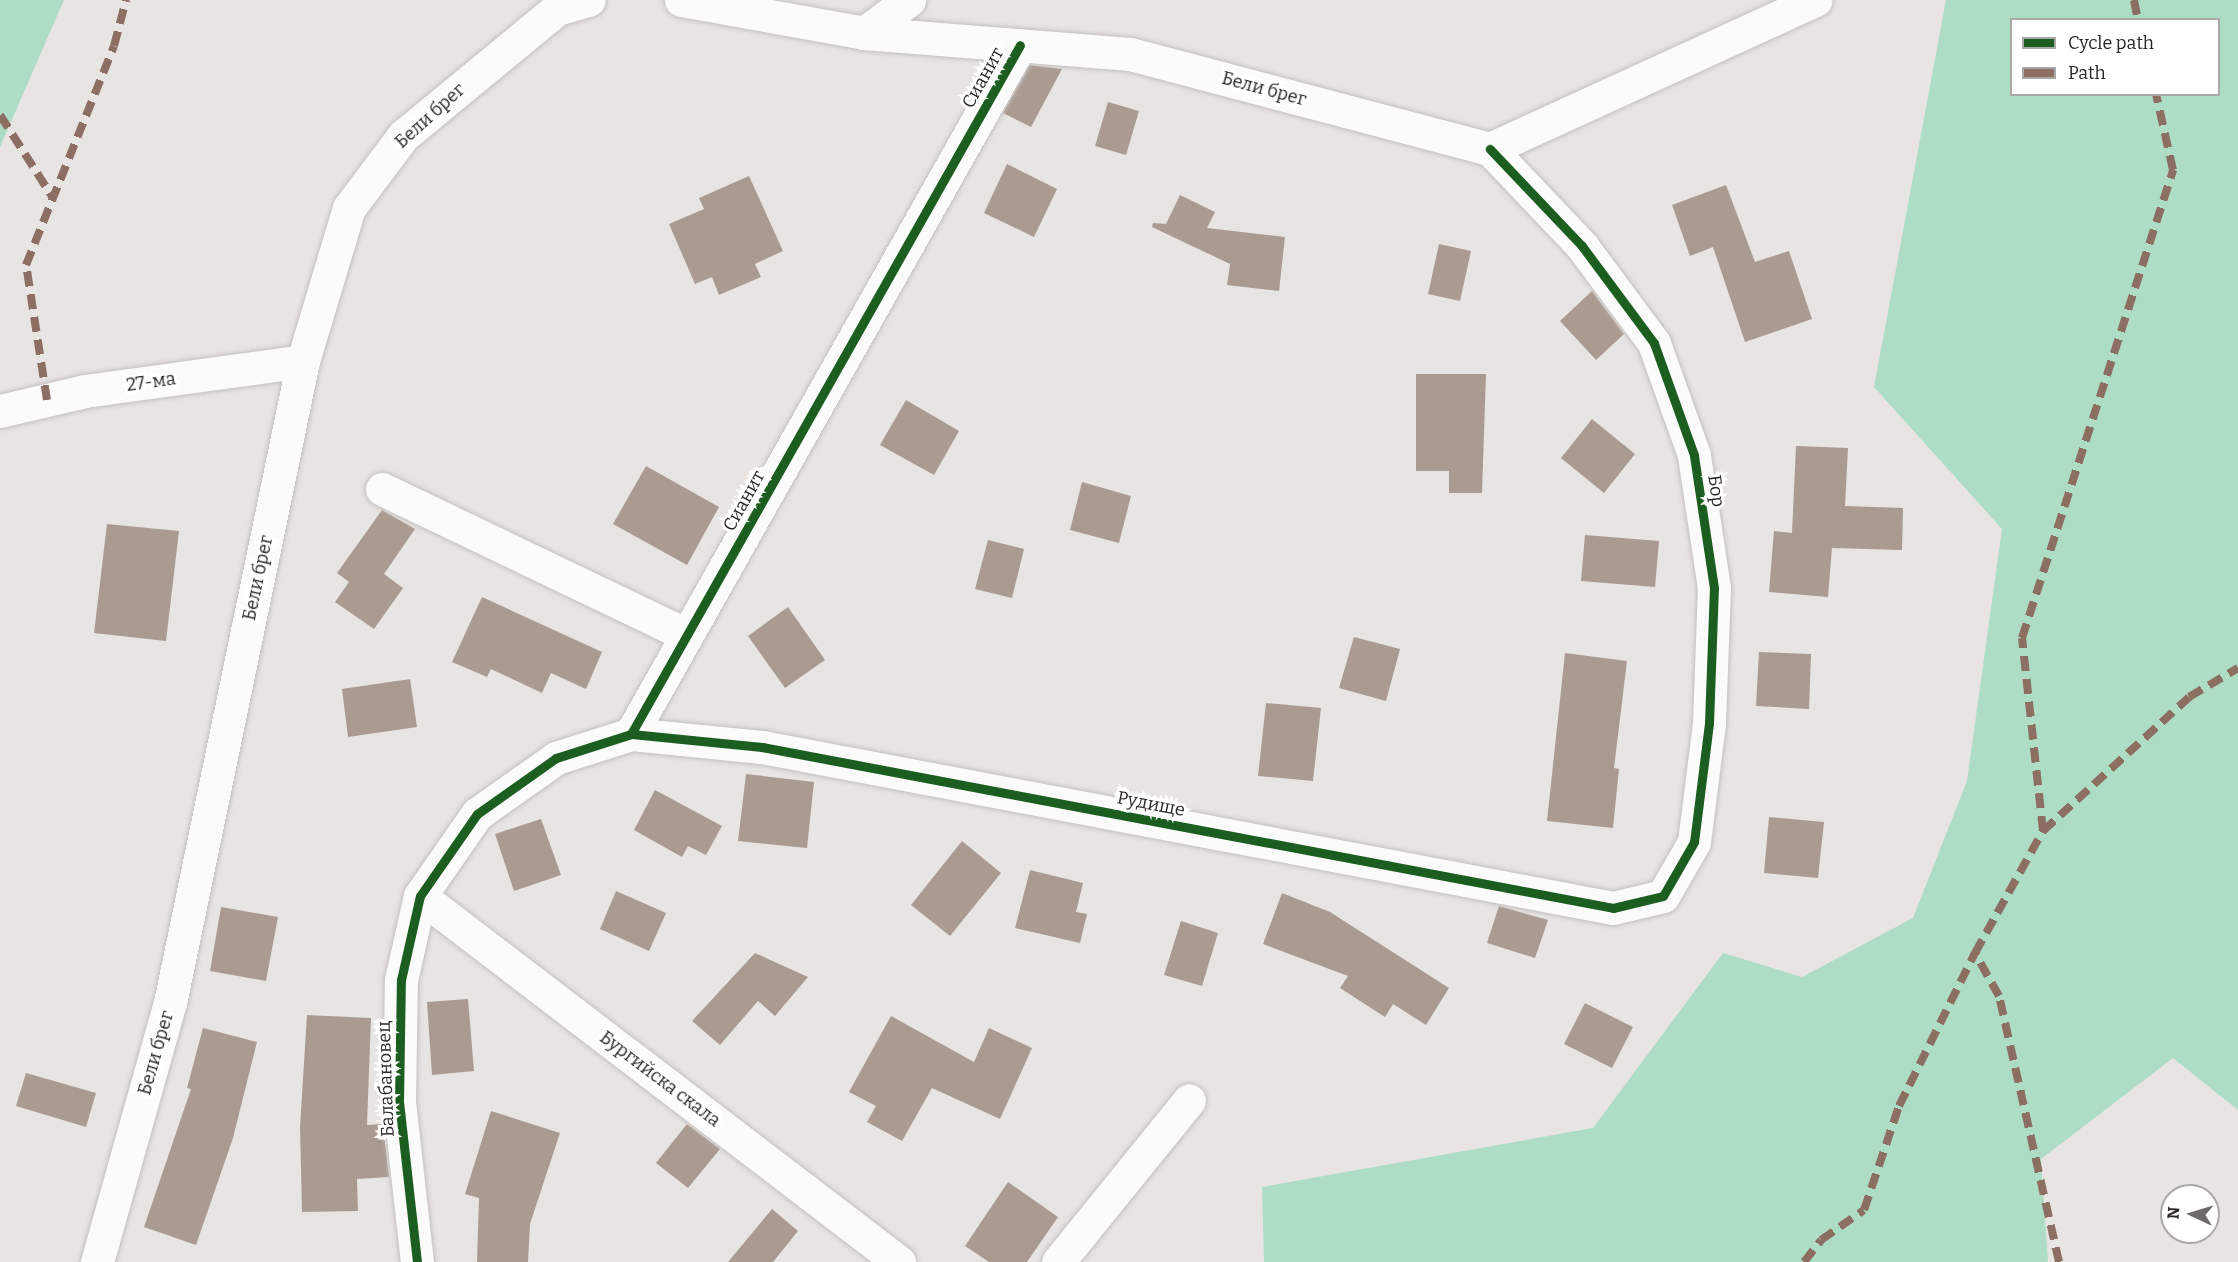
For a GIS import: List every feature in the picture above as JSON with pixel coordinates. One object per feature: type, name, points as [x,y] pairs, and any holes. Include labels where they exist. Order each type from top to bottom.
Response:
[{"type":"street","name":"Бели брег","points":[[97,1262],[170,1003],[303,360],[349,208],[403,136],[557,9],[589,0]]},
{"type":"street","name":"Бели брег","points":[[681,0],[864,33],[1130,54],[1490,149]]},
{"type":"street","points":[[864,33],[909,0]]},
{"type":"street","points":[[1490,149],[1816,0]]},
{"type":"street","name":"Сианит","points":[[630,734],[1020,45]]},
{"type":"street","name":"Бор","points":[[1490,149],[1582,246],[1654,343],[1694,454],[1713,588],[1709,723],[1694,842],[1663,896]]},
{"type":"street","name":"27-ма","points":[[0,411],[85,391],[303,360]]},
{"type":"street","points":[[382,489],[687,635]]},
{"type":"street","points":[[420,896],[477,814],[556,758],[630,734]]},
{"type":"street","name":"Рудище","points":[[630,734],[762,747],[1613,909],[1663,896]]},
{"type":"street","name":"Балабановец","points":[[417,1262],[399,1102],[401,980],[420,896]]},
{"type":"street","name":"Бургийска скала","points":[[420,896],[899,1262]]},
{"type":"street","points":[[1058,1262],[1189,1100]]},
{"type":"green space","points":[[0,0],[64,0],[0,147]]},
{"type":"green space","points":[[1946,0],[2238,0],[2238,1110],[2173,1058],[2041,1159],[2048,1262],[1264,1262],[1262,1187],[1593,1128],[1723,953],[1802,977],[1913,918],[1967,781],[2002,529],[1874,387]]},
{"type":"building","points":[[1030,65],[1062,69],[1031,127],[1003,113]]},
{"type":"building","points":[[1108,102],[1139,111],[1126,155],[1095,146]]},
{"type":"building","points":[[1007,164],[1057,189],[1034,237],[984,213]]},
{"type":"building","points":[[749,176],[783,251],[755,264],[761,277],[719,295],[712,277],[695,284],[669,224],[704,209],[699,198]]},
{"type":"building","points":[[1726,185],[1755,262],[1789,251],[1812,319],[1745,342],[1713,247],[1690,256],[1672,205]]},
{"type":"building","points":[[1180,195],[1215,212],[1207,228],[1285,237],[1279,291],[1227,285],[1230,264],[1152,227],[1153,223],[1166,224]]},
{"type":"building","points":[[1439,244],[1471,251],[1460,301],[1428,294]]},
{"type":"building","points":[[1592,291],[1624,334],[1596,360],[1560,321]]},
{"type":"building","points":[[1416,374],[1486,374],[1482,493],[1449,493],[1449,471],[1416,471]]},
{"type":"building","points":[[906,400],[959,431],[934,475],[880,445]]},
{"type":"building","points":[[1592,419],[1635,454],[1604,493],[1561,458]]},
{"type":"building","points":[[1796,446],[1848,448],[1845,506],[1903,508],[1902,550],[1832,548],[1828,597],[1769,592],[1774,531],[1792,533]]},
{"type":"building","points":[[646,466],[719,507],[687,565],[613,524]]},
{"type":"building","points":[[1082,482],[1131,496],[1119,543],[1070,530]]},
{"type":"building","points":[[382,510],[415,529],[384,574],[403,588],[374,629],[335,602],[349,582],[337,573]]},
{"type":"building","points":[[107,524],[179,531],[166,641],[94,633]]},
{"type":"building","points":[[1585,535],[1659,541],[1655,587],[1581,581]]},
{"type":"building","points":[[988,540],[1024,549],[1012,598],[975,589]]},
{"type":"building","points":[[482,597],[602,652],[586,689],[551,673],[542,693],[491,669],[487,677],[452,662]]},
{"type":"building","points":[[788,607],[825,660],[785,688],[748,636]]},
{"type":"building","points":[[1354,637],[1400,649],[1386,701],[1339,688]]},
{"type":"building","points":[[1759,652],[1811,654],[1809,709],[1756,706]]},
{"type":"building","points":[[1565,653],[1627,661],[1614,768],[1619,769],[1613,828],[1547,821]]},
{"type":"building","points":[[410,679],[417,727],[348,737],[342,689]]},
{"type":"building","points":[[1266,703],[1321,708],[1313,781],[1258,776]]},
{"type":"building","points":[[746,774],[814,782],[807,848],[738,841]]},
{"type":"building","points":[[655,790],[722,826],[706,855],[688,846],[682,857],[634,830]]},
{"type":"building","points":[[1769,817],[1824,822],[1818,878],[1764,873]]},
{"type":"building","points":[[541,819],[561,875],[514,891],[495,834]]},
{"type":"building","points":[[962,841],[1001,873],[950,936],[911,905]]},
{"type":"building","points":[[1030,870],[1083,883],[1076,912],[1087,914],[1080,943],[1015,928]]},
{"type":"building","points":[[616,891],[666,913],[649,951],[600,929]]},
{"type":"building","points":[[1282,893],[1330,912],[1449,988],[1426,1025],[1393,1004],[1385,1017],[1340,988],[1348,976],[1263,944]]},
{"type":"building","points":[[1499,906],[1548,920],[1535,958],[1487,943]]},
{"type":"building","points":[[221,907],[278,917],[266,981],[210,971]]},
{"type":"building","points":[[1181,921],[1218,933],[1202,986],[1164,975]]},
{"type":"building","points":[[755,953],[808,977],[775,1016],[758,1001],[720,1045],[692,1021]]},
{"type":"building","points":[[468,999],[474,1071],[432,1075],[427,1002]]},
{"type":"building","points":[[1585,1003],[1633,1027],[1612,1068],[1564,1044]]},
{"type":"building","points":[[307,1015],[371,1018],[367,1125],[383,1124],[389,1177],[357,1179],[358,1211],[302,1212],[300,1127]]},
{"type":"building","points":[[891,1016],[974,1062],[989,1028],[1032,1048],[1000,1119],[932,1088],[902,1141],[867,1122],[876,1106],[849,1092]]},
{"type":"building","points":[[203,1028],[257,1042],[233,1138],[196,1245],[144,1227],[191,1089],[187,1088]]},
{"type":"building","points":[[26,1073],[96,1093],[86,1127],[16,1106]]},
{"type":"building","points":[[491,1111],[560,1133],[530,1224],[528,1262],[477,1262],[479,1198],[465,1194]]},
{"type":"building","points":[[687,1124],[720,1149],[688,1188],[656,1163]]},
{"type":"building","points":[[1008,1182],[1058,1217],[1027,1262],[989,1262],[965,1246]]},
{"type":"building","points":[[772,1209],[798,1231],[773,1262],[728,1262]]},
{"type":"marked path","points":[[47,400],[26,265],[114,46],[126,0]]},
{"type":"marked path","points":[[2134,0],[2138,18]]},
{"type":"marked path","points":[[2059,1262],[1999,996],[1975,953],[2043,831],[2022,638],[2173,170],[2156,96]]},
{"type":"marked path","points":[[0,115],[53,198]]},
{"type":"marked path","points":[[2043,831],[2189,697],[2238,668]]},
{"type":"marked path","points":[[1804,1262],[1821,1240],[1864,1210],[1899,1106],[1975,953]]},
{"type":"cycle path","points":[[417,1262],[399,1102],[401,980],[420,896],[477,814],[556,758],[631,734],[1020,45]]},
{"type":"cycle path","points":[[631,734],[762,747],[1613,908],[1663,896],[1694,842],[1709,723],[1714,588],[1694,455],[1654,343],[1582,246],[1490,149]]}]
